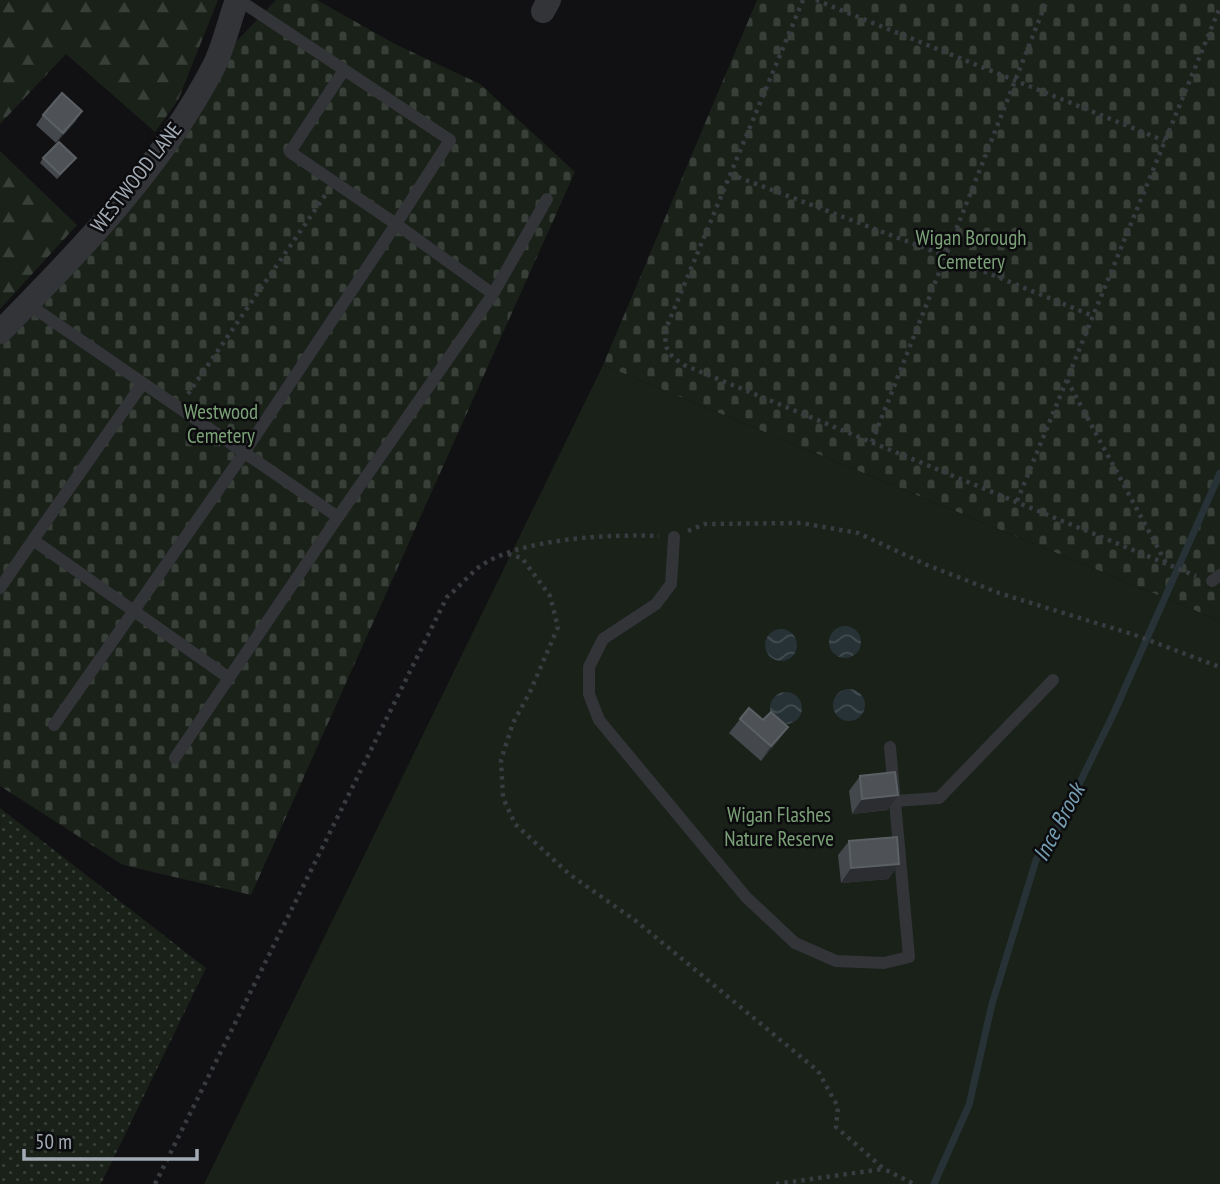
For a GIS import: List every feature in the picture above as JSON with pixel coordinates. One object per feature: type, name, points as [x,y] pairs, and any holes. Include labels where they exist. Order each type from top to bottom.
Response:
[{"type":"street","name":"WESTWOOD LANE","points":[[0,332],[67,264],[162,152],[215,64],[238,0]]},
{"type":"lane","points":[[54,725],[244,453],[450,141],[238,0]]},
{"type":"lane","points":[[344,70],[290,152],[494,294]]},
{"type":"lane","points":[[175,758],[338,517],[494,294],[547,199]]},
{"type":"lane","points":[[28,304],[338,517]]},
{"type":"lane","points":[[0,588],[143,383]]},
{"type":"lane","points":[[674,537],[671,584],[656,604],[603,639],[589,667],[589,694],[599,720],[746,897],[795,943],[836,961],[884,963],[909,957],[890,747]]},
{"type":"lane","points":[[33,540],[229,678]]},
{"type":"lane","points":[[895,801],[939,798],[1053,680]]},
{"type":"path","points":[[803,0],[667,326],[664,342],[670,355],[684,365],[1191,574]]},
{"type":"path","points":[[816,0],[1165,141]]},
{"type":"path","points":[[872,442],[1047,0]]},
{"type":"path","points":[[1017,501],[1220,7]]},
{"type":"path","points":[[730,174],[946,256],[1093,316]]},
{"type":"path","points":[[178,407],[333,185]]},
{"type":"path","points":[[1067,380],[1166,564]]},
{"type":"path","points":[[155,1184],[447,597],[479,567],[505,553],[540,545],[626,535],[674,537],[705,524],[802,523],[858,533],[927,565],[999,593],[1135,635],[1220,667]]},
{"type":"path","points":[[505,553],[522,558],[550,596],[558,627],[530,692],[513,723],[500,760],[503,798],[515,824],[569,874],[636,921],[818,1071],[838,1107],[836,1127],[884,1169],[914,1184]]},
{"type":"path","points":[[776,1184],[884,1169]]},
{"type":"green space","points":[[0,0],[218,0],[178,100],[155,132],[66,54],[0,124]]},
{"type":"green space","name":"Westwood Cemetery","points":[[276,0],[317,0],[395,44],[480,84],[575,172],[251,895],[123,865],[0,786],[0,332],[67,264],[215,64]]},
{"type":"green space","name":"Wigan Borough Cemetery","points":[[757,0],[1220,0],[1220,621],[603,365]]},
{"type":"green space","points":[[0,151],[77,225],[0,309]]},
{"type":"green space","name":"Wigan Flashes Nature Reserve","points":[[603,365],[1220,621],[1220,1184],[204,1184]]},
{"type":"green space","points":[[0,808],[206,968],[101,1184],[0,1184]]},
{"type":"water","points":[[845,626],[856,631],[861,642],[856,653],[845,658],[834,653],[829,642],[834,631]]},
{"type":"water","points":[[781,629],[792,634],[797,645],[792,656],[781,661],[770,656],[765,645],[770,634]]},
{"type":"water","points":[[849,689],[860,694],[865,705],[860,716],[849,721],[838,716],[833,705],[838,694]]},
{"type":"water","points":[[786,692],[797,697],[802,708],[797,719],[786,724],[775,719],[770,708],[775,697]]},
{"type":"building","points":[[62,93],[82,111],[63,133],[43,115]]},
{"type":"building","points":[[59,142],[76,158],[60,174],[43,158]]},
{"type":"building","points":[[749,708],[763,720],[771,712],[788,727],[771,746],[740,719]]},
{"type":"building","points":[[895,772],[898,795],[862,799],[860,776]]},
{"type":"building","points":[[897,837],[899,864],[851,868],[849,841]]},
{"type":"waterway","name":"Ince Brook","points":[[934,1184],[969,1105],[992,1004],[1036,860],[1058,827],[1113,715],[1220,473]]}]
